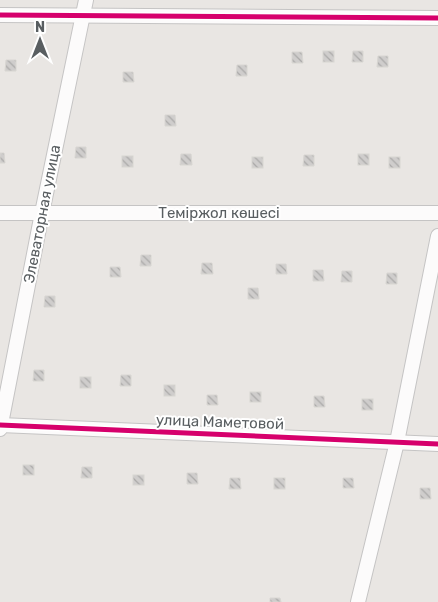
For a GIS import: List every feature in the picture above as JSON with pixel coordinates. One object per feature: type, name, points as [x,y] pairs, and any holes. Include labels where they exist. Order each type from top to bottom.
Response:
[{"type":"street","name":"Элеваторная улица","points":[[0,426],[86,0]]},
{"type":"street","points":[[0,15],[438,18]]},
{"type":"street","name":"Теміржол көшесі","points":[[0,213],[438,213]]},
{"type":"street","points":[[358,602],[397,442],[438,236]]},
{"type":"street","name":"улица Маметовой","points":[[0,426],[438,444]]},
{"type":"building","points":[[323,51],[334,51],[334,62],[323,62]]},
{"type":"building","points":[[353,51],[363,51],[363,62],[352,62]]},
{"type":"building","points":[[292,52],[302,52],[303,63],[292,63]]},
{"type":"building","points":[[378,56],[388,56],[388,67],[377,67]]},
{"type":"building","points":[[6,60],[16,60],[16,71],[5,71]]},
{"type":"building","points":[[237,65],[247,65],[247,76],[236,76]]},
{"type":"building","points":[[123,72],[133,72],[134,82],[123,82]]},
{"type":"building","points":[[165,115],[175,115],[176,126],[165,126]]},
{"type":"building","points":[[76,147],[86,147],[86,158],[75,158]]},
{"type":"building","points":[[0,153],[4,153],[5,163],[0,163]]},
{"type":"building","points":[[181,154],[191,154],[192,165],[180,165]]},
{"type":"building","points":[[358,154],[369,154],[369,165],[358,165]]},
{"type":"building","points":[[304,155],[314,155],[314,166],[303,166]]},
{"type":"building","points":[[122,156],[133,156],[133,167],[122,167]]},
{"type":"building","points":[[252,157],[263,157],[263,168],[252,168]]},
{"type":"building","points":[[389,157],[400,157],[400,168],[389,168]]},
{"type":"building","points":[[141,255],[151,255],[151,266],[140,266]]},
{"type":"building","points":[[202,263],[212,263],[213,274],[201,274]]},
{"type":"building","points":[[276,264],[286,264],[287,274],[276,274]]},
{"type":"building","points":[[110,267],[120,267],[121,277],[110,277]]},
{"type":"building","points":[[313,270],[323,270],[324,281],[313,281]]},
{"type":"building","points":[[342,271],[352,271],[352,282],[341,282]]},
{"type":"building","points":[[387,273],[397,273],[397,284],[386,284]]},
{"type":"building","points":[[248,288],[258,288],[259,299],[248,299]]},
{"type":"building","points":[[45,296],[55,296],[55,307],[44,307]]},
{"type":"building","points":[[34,370],[44,370],[44,381],[33,381]]},
{"type":"building","points":[[121,375],[131,375],[131,386],[120,386]]},
{"type":"building","points":[[80,377],[91,377],[91,388],[80,388]]},
{"type":"building","points":[[164,385],[175,385],[175,396],[164,396]]},
{"type":"building","points":[[250,392],[261,392],[261,402],[250,402]]},
{"type":"building","points":[[207,395],[217,395],[218,405],[207,405]]},
{"type":"building","points":[[314,396],[324,396],[325,407],[314,407]]},
{"type":"building","points":[[362,399],[373,399],[373,410],[362,410]]},
{"type":"building","points":[[23,465],[34,465],[34,475],[23,475]]},
{"type":"building","points":[[82,467],[92,467],[92,478],[81,478]]},
{"type":"building","points":[[187,473],[197,473],[198,484],[187,484]]},
{"type":"building","points":[[133,475],[144,475],[144,485],[133,485]]},
{"type":"building","points":[[230,478],[240,478],[241,489],[229,489]]},
{"type":"building","points":[[274,478],[285,478],[285,489],[274,489]]},
{"type":"building","points":[[343,478],[353,478],[354,488],[343,488]]},
{"type":"building","points":[[420,488],[430,488],[431,499],[420,499]]},
{"type":"building","points":[[270,598],[280,598],[281,602],[270,602]]},
{"type":"cycle path","points":[[0,15],[438,18]]},
{"type":"cycle path","points":[[0,425],[438,444]]}]
